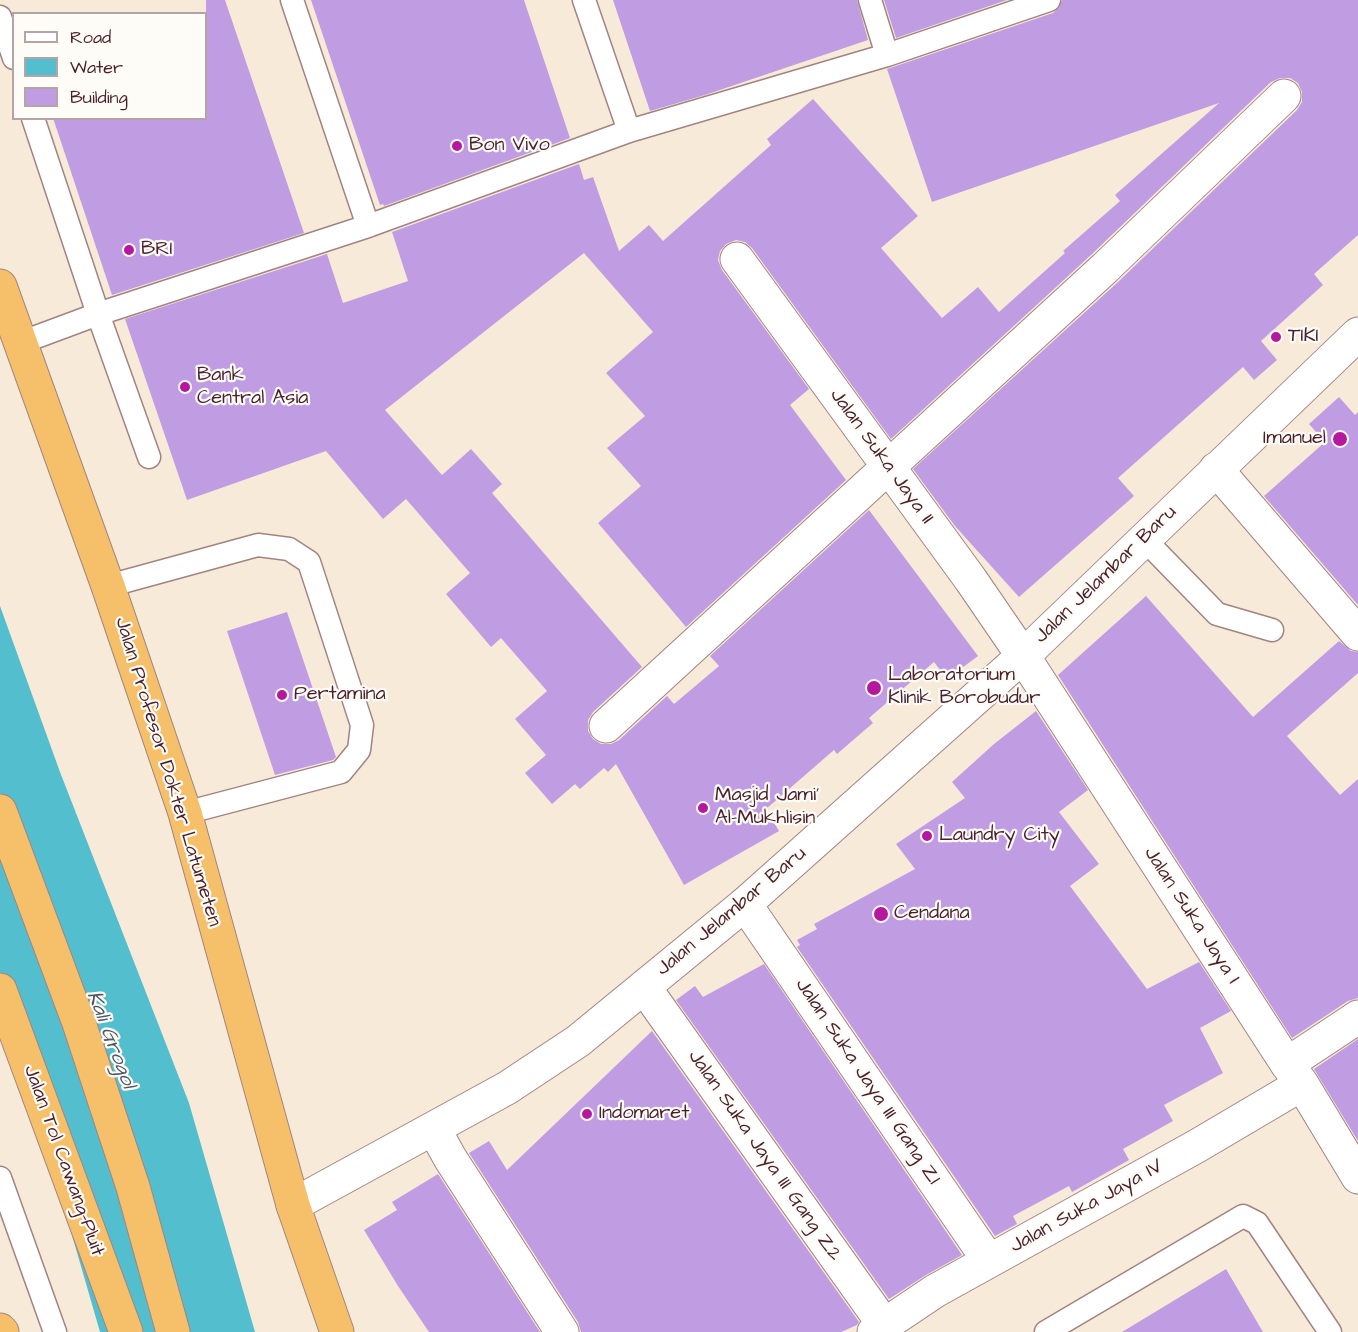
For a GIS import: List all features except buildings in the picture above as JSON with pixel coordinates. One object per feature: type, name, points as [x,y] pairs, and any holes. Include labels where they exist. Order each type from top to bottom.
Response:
[{"type":"highway","name":"Jalan Profesor Dokter Latumeten","points":[[0,286],[108,586],[184,813],[294,1204],[337,1332]]},
{"type":"highway","points":[[0,811],[79,1023],[133,1187],[173,1332]]},
{"type":"highway","name":"Jalan Tol Cawang–Pluit","points":[[0,990],[126,1332]]},
{"type":"highway","points":[[0,1310],[8,1332]]},
{"type":"street","points":[[606,726],[1105,268],[1284,96]]},
{"type":"street","name":"Jalan Suka Jaya II","points":[[737,259],[971,580],[1023,656]]},
{"type":"street","name":"Jalan Jelambar Baru","points":[[294,1204],[507,1088],[578,1041],[745,904],[1023,656],[1358,334]]},
{"type":"street","points":[[1216,469],[1358,634]]},
{"type":"street","name":"Jalan Suka Jaya I","points":[[1023,656],[1295,1074],[1358,1177]]},
{"type":"street","name":"Jalan Suka Jaya III Gang Z1","points":[[745,904],[989,1261]]},
{"type":"street","name":"Jalan Suka Jaya III Gang Z2","points":[[644,987],[880,1329]]},
{"type":"street","name":"Jalan Suka Jaya IV","points":[[880,1329],[935,1291],[1197,1146],[1295,1074],[1358,1017]]},
{"type":"street","points":[[434,1129],[450,1158],[562,1332]]},
{"type":"lane","points":[[291,0],[368,226]]},
{"type":"lane","points":[[584,0],[629,131]]},
{"type":"lane","points":[[870,0],[887,55]]},
{"type":"lane","points":[[20,343],[98,314],[368,226],[629,131],[887,55],[1049,0]]},
{"type":"lane","points":[[0,17],[12,52]]},
{"type":"lane","points":[[34,120],[98,314],[149,457]]},
{"type":"lane","points":[[1144,539],[1217,614],[1272,630]]},
{"type":"lane","points":[[108,586],[258,545],[289,549],[309,562],[362,725],[359,750],[341,772],[184,813]]},
{"type":"lane","points":[[0,1178],[55,1332]]},
{"type":"lane","points":[[1046,1332],[1243,1216],[1257,1223],[1330,1332]]},
{"type":"water","name":"Kali Grogol","points":[[0,606],[60,772],[189,1103],[255,1332],[100,1332],[50,1159],[0,1037]]},
{"type":"place","name":"Bon Vivo","points":[[457,146]]},
{"type":"place","name":"BRI","points":[[129,250]]},
{"type":"place","name":"TIKI","points":[[1276,337]]},
{"type":"place","name":"Bank Central Asia","points":[[185,387]]},
{"type":"place","name":"Imanuel","points":[[1340,439]]},
{"type":"place","name":"Laboratorium Klinik Borobudur","points":[[874,688]]},
{"type":"place","name":"Pertamina","points":[[282,695]]},
{"type":"place","name":"Masjid Jami' Al-Mukhlisin","points":[[703,808]]},
{"type":"place","name":"Laundry City","points":[[927,836]]},
{"type":"place","name":"Cendana","points":[[881,914]]},
{"type":"place","name":"Indomaret","points":[[587,1114]]}]
